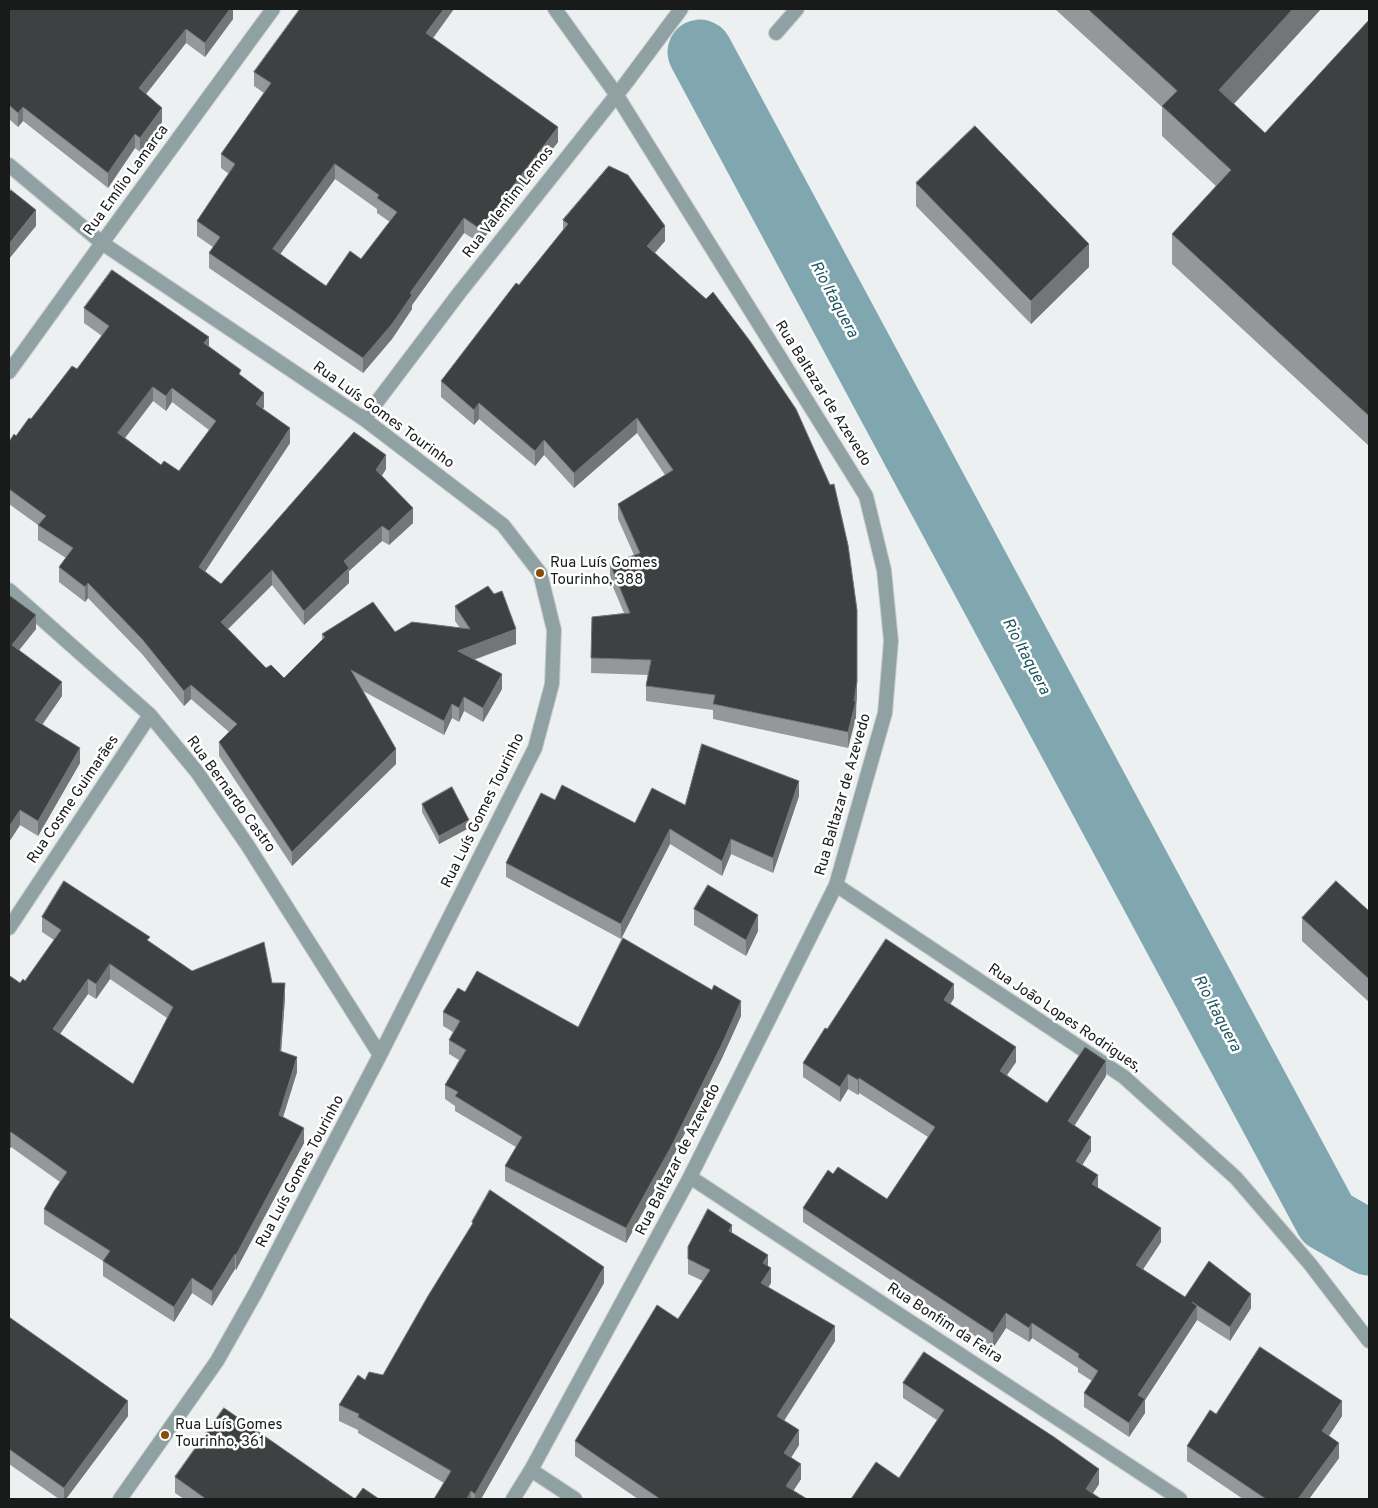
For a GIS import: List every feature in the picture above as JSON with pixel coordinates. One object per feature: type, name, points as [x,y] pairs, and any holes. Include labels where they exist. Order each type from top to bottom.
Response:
[{"type":"street","name":"Rua Baltazar de Azevedo","points":[[513,1499],[531,1470],[690,1177],[836,885],[885,713],[891,641],[884,570],[866,496],[616,94],[555,9]]},
{"type":"street","name":"Rua Valentim Lemos","points":[[364,419],[460,292],[626,83],[681,9]]},
{"type":"street","points":[[776,33],[797,9]]},
{"type":"street","name":"Rua Emílio Lamarca","points":[[9,372],[270,10]]},
{"type":"street","name":"Rua Luís Gomes Tourinho","points":[[9,165],[102,243],[364,419],[503,525],[540,572],[554,630],[552,684],[535,748],[380,1055],[256,1292],[217,1361],[120,1499]]},
{"type":"street","name":"Rua Bernardo Castro","points":[[9,590],[150,715],[198,772],[248,846],[380,1055]]},
{"type":"street","name":"Rua Cosme Guimarães","points":[[9,928],[150,715]]},
{"type":"street","name":"Rua João Lopes Rodrigues,","points":[[836,885],[1124,1077],[1236,1178],[1310,1264],[1369,1341]]},
{"type":"street","name":"Rua Bonfim da Feira","points":[[690,1177],[1180,1499]]},
{"type":"street","points":[[531,1470],[575,1499]]},
{"type":"building","points":[[9,9],[230,9],[205,43],[186,29],[139,88],[162,108],[140,138],[135,134],[108,173],[23,107],[18,113],[9,105]]},
{"type":"building","points":[[300,9],[444,9],[426,33],[558,127],[480,229],[464,218],[410,293],[412,295],[392,324],[363,358],[209,253],[220,237],[197,221],[235,164],[221,154],[271,83],[254,72]],"holes":[[[335,164],[379,195],[377,198],[397,212],[361,259],[350,251],[326,286],[273,249]]]},
{"type":"building","points":[[1088,9],[1293,9],[1219,90],[1265,133],[1369,20],[1369,416],[1172,234],[1231,170],[1162,106],[1177,91]]},
{"type":"building","points":[[975,126],[1089,244],[1031,301],[916,183]]},
{"type":"building","points":[[609,166],[628,175],[665,226],[647,246],[706,299],[713,292],[750,341],[796,409],[830,485],[834,484],[848,545],[857,610],[857,682],[854,701],[856,701],[848,732],[713,704],[715,695],[646,686],[651,660],[591,658],[592,617],[630,613],[610,564],[640,553],[618,504],[673,470],[637,418],[574,473],[544,440],[535,451],[479,403],[474,410],[441,381],[516,283],[519,285],[568,224],[563,220]]},
{"type":"building","points":[[11,190],[36,210],[9,244],[9,192]]},
{"type":"building","points":[[112,270],[209,337],[204,343],[241,370],[239,374],[264,393],[256,404],[290,428],[199,567],[221,584],[354,432],[386,455],[376,470],[413,508],[389,531],[382,526],[344,561],[349,568],[304,611],[272,570],[221,622],[266,668],[271,665],[284,678],[325,637],[322,634],[373,602],[395,632],[412,622],[470,629],[455,606],[488,586],[494,594],[502,591],[516,629],[458,651],[502,674],[483,708],[464,697],[459,708],[452,704],[444,721],[351,670],[396,749],[292,852],[219,742],[237,724],[191,685],[184,691],[142,639],[88,583],[85,587],[59,567],[73,548],[38,525],[46,516],[9,489],[9,442],[14,434],[16,436],[29,418],[31,419],[72,366],[77,369],[109,326],[84,308]],"holes":[[[153,387],[166,396],[172,388],[216,421],[179,471],[164,461],[161,465],[118,433]]]},
{"type":"building","points":[[9,595],[36,615],[12,645],[62,682],[35,720],[80,748],[38,821],[20,810],[9,827]]},
{"type":"building","points":[[702,744],[799,781],[773,858],[731,839],[722,861],[670,829],[621,924],[506,863],[541,793],[555,800],[562,785],[635,823],[652,788],[685,805]]},
{"type":"building","points":[[452,787],[469,820],[439,836],[422,804]]},
{"type":"building","points":[[64,881],[150,937],[147,940],[192,971],[264,942],[272,983],[285,983],[280,1051],[297,1057],[279,1115],[304,1128],[236,1255],[212,1291],[192,1278],[174,1307],[103,1261],[110,1251],[44,1209],[67,1172],[11,1132],[9,1135],[9,977],[20,983],[23,979],[25,981],[61,930],[42,917]],"holes":[[[110,964],[173,1007],[133,1084],[53,1029],[88,979],[96,984]]]},
{"type":"building","points":[[1336,881],[1369,911],[1369,979],[1302,918]]},
{"type":"building","points":[[708,885],[758,915],[746,940],[694,909]]},
{"type":"building","points":[[623,938],[712,990],[714,985],[741,1001],[672,1145],[626,1228],[505,1166],[522,1137],[455,1096],[458,1092],[445,1085],[466,1050],[449,1040],[460,1021],[443,1012],[458,988],[465,992],[477,971],[578,1027]]},
{"type":"building","points":[[886,939],[954,984],[944,1000],[1016,1047],[1000,1071],[1047,1103],[1085,1047],[1106,1061],[1068,1121],[1091,1137],[1076,1161],[1098,1175],[1092,1184],[1161,1228],[1136,1265],[1185,1297],[1209,1261],[1251,1294],[1230,1327],[1192,1302],[1197,1306],[1138,1395],[1145,1399],[1129,1423],[1084,1393],[1098,1371],[1078,1357],[1079,1354],[1032,1323],[1029,1328],[1006,1313],[993,1333],[803,1208],[828,1170],[833,1174],[838,1167],[887,1199],[935,1127],[859,1078],[858,1080],[848,1074],[840,1087],[803,1063]]},
{"type":"building","points":[[490,1190],[604,1267],[475,1494],[471,1491],[467,1499],[434,1499],[451,1471],[358,1417],[359,1414],[339,1405],[358,1375],[365,1380],[369,1372],[383,1375],[428,1296],[473,1223]]},
{"type":"building","points":[[708,1209],[732,1225],[729,1231],[768,1255],[763,1263],[771,1268],[761,1283],[835,1326],[777,1416],[799,1430],[784,1453],[801,1464],[786,1486],[807,1499],[660,1499],[575,1441],[657,1305],[678,1319],[710,1270],[688,1259],[688,1247]]},
{"type":"building","points":[[9,1317],[128,1401],[64,1488],[9,1449]]},
{"type":"building","points":[[1260,1347],[1342,1401],[1322,1431],[1339,1443],[1298,1499],[1266,1499],[1187,1446],[1210,1410],[1216,1414]]},
{"type":"building","points":[[924,1352],[1054,1437],[1099,1469],[1086,1489],[1101,1499],[851,1499],[876,1462],[899,1478],[944,1410],[903,1383]]},
{"type":"building","points":[[224,1408],[355,1499],[206,1499],[175,1477]]},
{"type":"building","points":[[363,1488],[379,1499],[355,1499]]},
{"type":"waterway","name":"Rio Itaquera","points":[[700,52],[1327,1219],[1369,1243]]},
{"type":"place","name":"Rua Luís Gomes Tourinho, 388","points":[[540,573]]},
{"type":"place","name":"Rua Luís Gomes Tourinho, 361","points":[[165,1435]]}]
